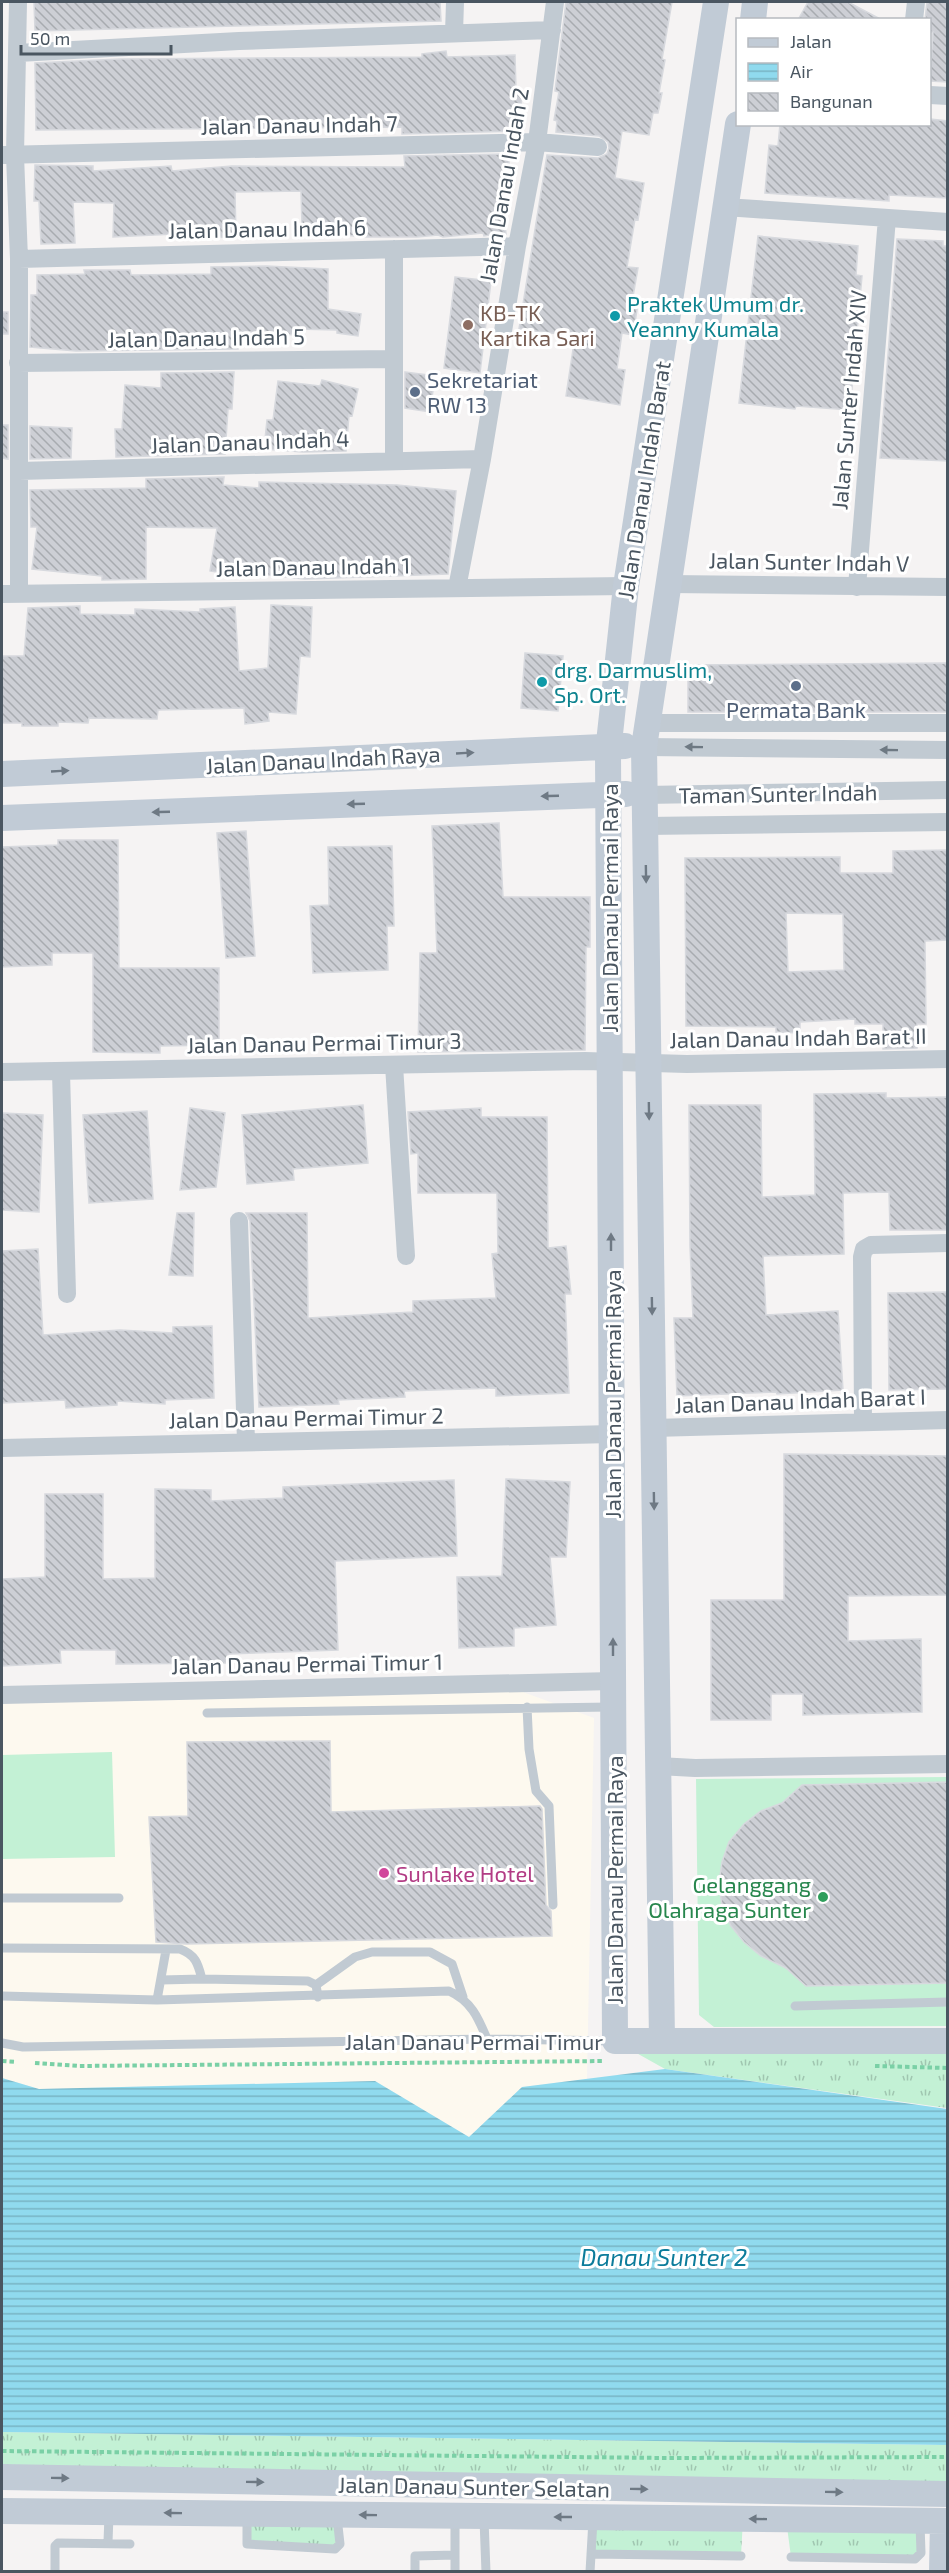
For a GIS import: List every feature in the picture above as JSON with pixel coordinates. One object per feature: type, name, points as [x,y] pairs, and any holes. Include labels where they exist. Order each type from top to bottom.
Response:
[{"type":"street","points":[[10,594],[19,471],[19,259],[8,155],[18,53],[18,2]]},
{"type":"street","points":[[454,33],[456,2]]},
{"type":"street","name":"Jalan Danau Indah 2","points":[[457,588],[482,459],[516,246],[537,142],[555,2]]},
{"type":"street","name":"Jalan Danau Indah Barat","points":[[608,749],[626,585],[716,2]]},
{"type":"street","points":[[753,18],[755,2]]},
{"type":"street","points":[[914,18],[916,2]]},
{"type":"street","points":[[18,53],[239,40],[552,30]]},
{"type":"street","points":[[931,95],[948,96]]},
{"type":"street","name":"Jalan Danau Indah Barat","points":[[644,790],[645,741],[738,126]]},
{"type":"street","name":"Jalan Danau Indah 7","points":[[8,155],[537,142],[598,147]]},
{"type":"street","points":[[725,207],[948,222]]},
{"type":"street","name":"Jalan Sunter Indah XIV","points":[[856,587],[887,218]]},
{"type":"street","name":"Jalan Danau Indah 6","points":[[19,259],[516,246]]},
{"type":"street","points":[[394,249],[394,461]]},
{"type":"street","name":"Jalan Danau Indah 5","points":[[18,363],[393,359]]},
{"type":"street","name":"Jalan Danau Indah 4","points":[[19,471],[482,459]]},
{"type":"street","name":"Jalan Sunter Indah V","points":[[669,584],[948,587]]},
{"type":"street","name":"Jalan Danau Indah 1","points":[[10,594],[626,585]]},
{"type":"street","points":[[645,741],[948,723]]},
{"type":"street","points":[[645,741],[948,750]]},
{"type":"street","name":"Jalan Danau Indah Raya","points":[[2,774],[608,749],[645,741]]},
{"type":"street","name":"Jalan Danau Permai Raya","points":[[608,749],[612,1062],[614,2051]]},
{"type":"street","name":"Taman Sunter Indah","points":[[609,790],[948,789]]},
{"type":"street","name":"Jalan Danau Indah Raya","points":[[2,818],[609,790]]},
{"type":"street","name":"Jalan Danau Permai Raya","points":[[644,790],[646,1063],[662,2041]]},
{"type":"street","points":[[645,826],[948,822]]},
{"type":"street","name":"Jalan Danau Indah Barat II","points":[[646,1063],[948,1059]]},
{"type":"street","name":"Jalan Danau Permai Timur 3","points":[[2,1071],[646,1063]]},
{"type":"street","points":[[394,1065],[406,1256]]},
{"type":"street","points":[[61,1072],[67,1294]]},
{"type":"street","points":[[239,1221],[246,1442]]},
{"type":"street","points":[[863,1421],[862,1257],[864,1249],[871,1245],[948,1243]]},
{"type":"street","name":"Jalan Danau Indah Barat I","points":[[653,1428],[948,1420]]},
{"type":"street","name":"Jalan Danau Permai Timur 2","points":[[2,1448],[612,1434]]},
{"type":"street","name":"Jalan Danau Permai Timur 1","points":[[2,1695],[613,1681]]},
{"type":"street","points":[[658,1766],[695,1768],[948,1764]]},
{"type":"street","name":"Jalan Danau Permai Timur","points":[[614,2051],[662,2041],[948,2041]]},
{"type":"street","name":"Jalan Danau Sunter Selatan","points":[[2,2477],[948,2494]]},
{"type":"street","name":"Jalan Danau Sunter Selatan","points":[[2,2511],[937,2521]]},
{"type":"street","points":[[937,2521],[942,2571]]},
{"type":"lane","points":[[527,1707],[529,1749],[536,1791],[549,1806],[554,1905]]},
{"type":"lane","points":[[207,1713],[613,1707]]},
{"type":"lane","points":[[2,1898],[119,1898]]},
{"type":"lane","points":[[2,1948],[180,1950],[191,1954],[197,1962],[202,1979]]},
{"type":"lane","points":[[157,2000],[166,1950]]},
{"type":"lane","points":[[316,1985],[355,1958],[372,1952],[430,1952],[452,1964],[463,1997],[479,2019],[487,2039]]},
{"type":"lane","points":[[161,1980],[308,1981],[316,1985]]},
{"type":"lane","points":[[316,1985],[318,1996]]},
{"type":"lane","points":[[2,1996],[157,2000],[449,1991],[463,1997]]},
{"type":"lane","points":[[795,2006],[948,2002]]},
{"type":"lane","name":"Jalan Danau Permai Timur","points":[[2,2043],[23,2047],[487,2039],[614,2051]]},
{"type":"lane","points":[[108,2542],[109,2512]]},
{"type":"lane","points":[[247,2514],[246,2544],[335,2549],[340,2544],[337,2515]]},
{"type":"lane","points":[[455,2516],[455,2571]]},
{"type":"lane","points":[[484,2516],[486,2571]]},
{"type":"lane","points":[[590,2571],[592,2517]]},
{"type":"lane","points":[[790,2557],[915,2559],[921,2553],[937,2521]]},
{"type":"lane","points":[[55,2571],[58,2542],[130,2544]]},
{"type":"lane","points":[[591,2554],[741,2556]]},
{"type":"lane","points":[[415,2571],[415,2556],[455,2555]]},
{"type":"path","points":[[2,2061],[79,2066],[614,2051]]},
{"type":"path","points":[[2,2451],[654,2458],[948,2457]]},
{"type":"shaded area","points":[[504,1685],[594,1718],[587,2079],[522,2087],[469,2137],[375,2081],[39,2089],[2,2078],[2,1692]]},
{"type":"green space","points":[[112,1752],[115,1857],[2,1859],[2,1755]]},
{"type":"green space","name":"Gelanggang Olahraga Sunter","points":[[947,1777],[947,2026],[714,2027],[699,2015],[696,1779]]},
{"type":"green space","points":[[615,2041],[947,2043],[947,2108],[665,2069]]},
{"type":"green space","points":[[2,2432],[948,2445],[947,2491],[2,2477]]},
{"type":"green space","points":[[247,2514],[337,2515],[338,2547],[247,2544]]},
{"type":"green space","points":[[592,2517],[743,2519],[741,2556],[591,2554]]},
{"type":"green space","points":[[786,2519],[920,2521],[919,2557],[791,2557]]},
{"type":"water","name":"Danau Sunter 2","points":[[665,2069],[947,2109],[947,2445],[2,2432],[2,2078],[39,2089],[375,2081],[469,2137],[522,2087]]},
{"type":"building","points":[[34,2],[440,2],[441,21],[35,31]]},
{"type":"building","points":[[566,2],[672,2],[662,59],[665,60],[658,113],[653,113],[649,135],[622,131],[615,178],[644,183],[627,267],[638,268],[632,302],[638,303],[633,335],[622,333],[617,369],[625,370],[620,405],[566,396],[575,336],[519,329],[547,155],[598,158],[607,154],[609,148],[608,142],[599,136],[556,132],[557,121],[554,120],[559,92],[555,91]]},
{"type":"building","points":[[808,2],[848,2],[878,18],[799,18]]},
{"type":"building","points":[[927,2],[948,2],[948,82],[931,81],[933,32],[931,32],[931,18],[925,18]]},
{"type":"building","points":[[446,51],[447,57],[515,55],[516,90],[522,90],[520,131],[402,134],[402,127],[36,130],[35,63],[120,59],[422,57],[422,54]]},
{"type":"building","points":[[931,119],[948,121],[948,198],[889,195],[889,201],[765,193],[769,145],[778,146],[780,126],[931,126]]},
{"type":"building","points":[[508,154],[512,189],[501,190],[506,234],[484,236],[483,233],[443,237],[438,235],[366,237],[345,235],[346,227],[302,226],[301,191],[235,192],[236,237],[196,238],[196,233],[113,237],[114,203],[73,202],[75,243],[41,244],[39,201],[34,201],[35,165],[93,166],[93,171],[171,166],[172,171],[232,166],[405,167],[404,156]]},
{"type":"building","points":[[758,236],[858,246],[856,275],[862,276],[850,410],[796,406],[795,409],[739,403]]},
{"type":"building","points":[[897,239],[943,241],[943,246],[948,246],[948,461],[880,458]]},
{"type":"building","points":[[266,266],[328,269],[328,309],[361,314],[358,336],[337,333],[337,330],[296,329],[295,335],[239,331],[238,349],[76,351],[30,347],[31,295],[37,295],[37,275],[85,274],[84,270],[130,270],[131,275],[211,274],[211,267]]},
{"type":"building","name":"KB-TK Kartika Sari","points":[[455,277],[491,281],[480,373],[444,368]]},
{"type":"building","points":[[2,312],[8,312],[8,334],[2,334]]},
{"type":"building","points":[[234,372],[232,409],[228,409],[225,454],[116,457],[115,429],[122,429],[125,385],[161,388],[161,373]]},
{"type":"building","name":"Sekretariat RW 13","points":[[405,372],[435,376],[430,412],[405,408]]},
{"type":"building","points":[[322,380],[358,389],[352,416],[349,415],[346,451],[303,452],[264,449],[267,420],[273,420],[278,381],[320,386]]},
{"type":"building","points":[[2,425],[8,425],[8,459],[2,458]]},
{"type":"building","points":[[30,426],[72,428],[71,458],[30,459]]},
{"type":"building","points":[[224,477],[223,485],[259,488],[259,482],[397,485],[456,491],[448,574],[305,579],[248,573],[248,577],[210,571],[217,528],[146,527],[146,579],[102,580],[102,576],[32,569],[37,527],[31,527],[30,490],[146,488],[146,479]]},
{"type":"building","points":[[271,605],[312,607],[310,657],[300,656],[296,714],[268,712],[269,721],[245,724],[244,708],[158,710],[157,719],[89,718],[88,723],[58,722],[58,726],[22,726],[22,723],[2,723],[2,656],[24,656],[28,608],[80,606],[80,614],[135,615],[135,609],[200,612],[200,609],[235,607],[239,671],[268,668]]},
{"type":"building","name":"drg. Darmuslim, Sp. Ort.","points":[[525,653],[563,656],[558,711],[521,708]]},
{"type":"building","points":[[948,663],[948,712],[688,712],[688,665]]},
{"type":"building","points":[[499,823],[503,897],[590,897],[590,947],[586,947],[585,1050],[418,1052],[420,953],[437,953],[432,826]]},
{"type":"building","points":[[246,831],[255,956],[226,958],[217,833]]},
{"type":"building","points":[[58,840],[118,840],[119,968],[219,968],[219,1045],[160,1046],[160,1053],[93,1052],[93,953],[52,953],[52,965],[2,967],[2,847],[58,845]]},
{"type":"building","points":[[392,846],[394,926],[387,926],[388,970],[313,973],[310,906],[329,905],[328,847]]},
{"type":"building","points":[[948,850],[948,940],[925,941],[926,1024],[917,1024],[917,1048],[883,1049],[883,1024],[855,1024],[855,1019],[800,1022],[800,1033],[776,1032],[776,1027],[686,1026],[685,858],[840,857],[840,873],[893,873],[893,851]],"holes":[[[786,913],[843,914],[844,970],[788,972]]]},
{"type":"building","points":[[886,1093],[886,1098],[948,1097],[948,1230],[890,1230],[889,1192],[843,1193],[844,1254],[763,1256],[766,1315],[838,1311],[843,1390],[677,1396],[674,1318],[693,1318],[689,1105],[761,1105],[762,1197],[815,1195],[814,1094]]},
{"type":"building","points":[[363,1105],[368,1163],[293,1169],[294,1180],[247,1184],[242,1115]]},
{"type":"building","points":[[190,1108],[225,1113],[216,1187],[180,1190]]},
{"type":"building","points":[[481,1108],[481,1117],[547,1117],[548,1248],[566,1246],[571,1294],[565,1294],[569,1393],[496,1396],[496,1388],[404,1391],[405,1397],[338,1400],[339,1404],[259,1407],[250,1221],[246,1213],[307,1213],[308,1318],[413,1312],[413,1301],[496,1298],[492,1254],[498,1253],[497,1193],[418,1193],[418,1153],[411,1154],[408,1112]]},
{"type":"building","points":[[147,1111],[153,1199],[89,1203],[83,1115]]},
{"type":"building","points":[[2,1113],[43,1115],[39,1212],[2,1210]]},
{"type":"building","points":[[177,1213],[194,1213],[193,1276],[169,1275]]},
{"type":"building","points":[[38,1249],[43,1335],[120,1330],[173,1333],[173,1327],[212,1326],[214,1398],[165,1400],[165,1404],[117,1401],[117,1405],[66,1408],[65,1400],[2,1403],[2,1251]]},
{"type":"building","points":[[948,1292],[948,1389],[889,1390],[888,1293]]},
{"type":"building","points":[[784,1454],[948,1456],[948,1595],[848,1596],[848,1641],[921,1639],[922,1712],[803,1715],[803,1694],[771,1694],[771,1720],[711,1720],[711,1600],[784,1600]]},
{"type":"building","points":[[506,1479],[570,1482],[566,1557],[550,1557],[556,1625],[514,1628],[514,1646],[459,1648],[457,1577],[502,1576]]},
{"type":"building","points":[[454,1480],[457,1556],[335,1561],[338,1650],[228,1654],[228,1663],[116,1664],[116,1650],[60,1650],[61,1663],[2,1666],[2,1579],[45,1577],[45,1494],[103,1494],[103,1579],[155,1578],[155,1489],[211,1490],[211,1501],[283,1498],[283,1487]]},
{"type":"building","points":[[330,1741],[331,1812],[540,1806],[542,1809],[546,1905],[551,1911],[552,1936],[186,1944],[156,1942],[149,1817],[188,1816],[187,1742]]},
{"type":"building","name":"Gelanggang Olahraga Sunter","points":[[948,1782],[948,1983],[806,1986],[786,1968],[761,1956],[744,1942],[731,1926],[722,1906],[719,1884],[722,1862],[729,1842],[744,1824],[761,1811],[782,1803],[802,1785]]},
{"type":"place","name":"Praktek Umum dr. Yeanny Kumala","points":[[615,316]]},
{"type":"place","name":"KB-TK Kartika Sari","points":[[468,325]]},
{"type":"place","name":"Sekretariat RW 13","points":[[415,392]]},
{"type":"place","name":"drg. Darmuslim, Sp. Ort.","points":[[542,682]]},
{"type":"place","name":"Permata Bank","points":[[796,686]]},
{"type":"place","name":"Sunlake Hotel","points":[[384,1873]]},
{"type":"place","name":"Gelanggang Olahraga Sunter","points":[[823,1897]]}]
